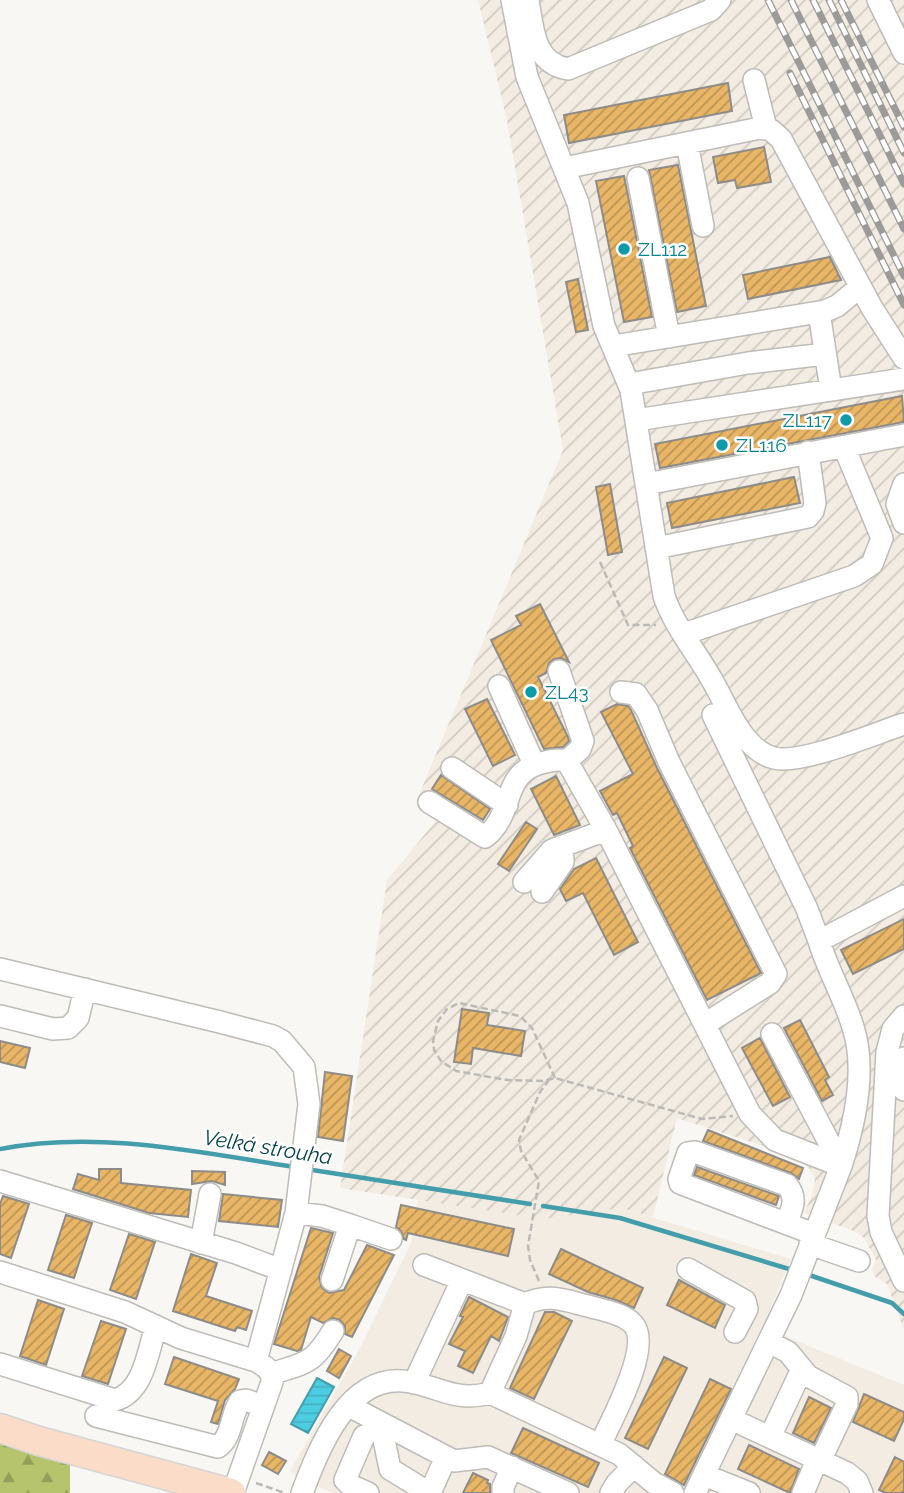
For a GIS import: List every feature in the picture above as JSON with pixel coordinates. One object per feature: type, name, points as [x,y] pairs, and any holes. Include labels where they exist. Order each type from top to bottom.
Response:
[{"type":"main road","points":[[0,1428],[232,1493]]},
{"type":"street","points":[[512,0],[527,78],[578,202],[604,326],[629,384],[664,596],[681,628],[741,732],[759,751],[768,756],[784,760],[804,757],[904,724]]},
{"type":"street","points":[[528,0],[534,37],[540,51],[554,65],[568,69],[711,10],[720,0]]},
{"type":"street","points":[[878,0],[904,53]]},
{"type":"street","points":[[754,79],[766,128]]},
{"type":"street","points":[[565,168],[766,128],[781,139],[860,287],[904,358]]},
{"type":"street","points":[[687,143],[703,226]]},
{"type":"street","points":[[638,178],[669,337]]},
{"type":"street","points":[[613,346],[818,312],[837,306],[860,287]]},
{"type":"street","points":[[818,312],[831,390]]},
{"type":"street","points":[[629,384],[764,360],[825,354]]},
{"type":"street","points":[[636,420],[904,379]]},
{"type":"street","points":[[646,484],[904,435]]},
{"type":"street","points":[[681,628],[854,576],[872,564],[881,546],[879,527],[844,447]]},
{"type":"street","points":[[656,548],[808,517],[815,503],[808,452]]},
{"type":"street","points":[[904,484],[897,504],[904,523]]},
{"type":"street","points":[[559,671],[583,741],[567,761]]},
{"type":"street","points":[[499,686],[534,764]]},
{"type":"street","points":[[621,692],[636,694],[648,710],[669,762],[776,974],[770,983],[705,1024]]},
{"type":"street","points":[[713,715],[807,909],[850,1018],[859,1060],[855,1104],[842,1162],[771,1339],[699,1484],[749,1493]]},
{"type":"street","points":[[429,802],[482,837],[489,834],[507,805],[517,777],[522,771],[534,764],[567,761]]},
{"type":"street","points":[[567,761],[606,830],[750,1114],[775,1140],[842,1162]]},
{"type":"street","points":[[452,768],[507,805]]},
{"type":"street","points":[[533,887],[548,854],[606,830]]},
{"type":"street","points":[[820,941],[904,896]]},
{"type":"street","points":[[0,968],[279,1039],[304,1067],[309,1104],[296,1213],[281,1270],[264,1368],[272,1382],[232,1493]]},
{"type":"street","points":[[0,1016],[53,1029],[68,1028],[78,1018],[85,989]]},
{"type":"street","points":[[904,1017],[893,1029],[887,1052],[878,1216],[881,1232],[904,1281]]},
{"type":"street","points":[[772,1034],[842,1162]]},
{"type":"street","points":[[904,1058],[901,1073],[904,1090]]},
{"type":"street","points":[[786,1223],[793,1202],[791,1190],[787,1185],[695,1152],[688,1153],[680,1183],[786,1223],[812,1239],[859,1261]]},
{"type":"street","points":[[0,1181],[236,1253],[281,1270]]},
{"type":"street","points":[[201,1243],[210,1194]]},
{"type":"street","points":[[296,1213],[322,1216],[391,1239]]},
{"type":"street","points":[[332,1280],[350,1225]]},
{"type":"street","points":[[424,1265],[462,1280],[535,1301],[558,1298],[620,1316],[632,1323],[638,1333],[634,1371],[600,1445]]},
{"type":"street","points":[[688,1269],[742,1298],[747,1306],[738,1326],[771,1339],[788,1352],[813,1379],[847,1397],[803,1493]]},
{"type":"street","points":[[0,1272],[125,1312],[186,1340],[264,1368],[312,1360],[319,1354],[332,1331]]},
{"type":"street","points":[[414,1383],[462,1280]]},
{"type":"street","points":[[490,1393],[535,1301]]},
{"type":"street","points":[[0,1364],[105,1398],[121,1398],[131,1393],[138,1381],[156,1326]]},
{"type":"street","points":[[771,1437],[802,1369]]},
{"type":"street","points":[[302,1493],[319,1450],[349,1406],[375,1384],[399,1381],[466,1397],[490,1393],[620,1454],[642,1482]]},
{"type":"street","points":[[96,1416],[218,1447],[225,1442],[240,1401],[246,1400],[263,1406]]},
{"type":"street","points":[[349,1406],[458,1462],[488,1457],[568,1493]]},
{"type":"street","points":[[732,1419],[853,1477],[862,1493]]},
{"type":"street","points":[[385,1425],[383,1432],[390,1469],[429,1493],[446,1457]]},
{"type":"street","points":[[363,1436],[345,1480],[347,1484],[368,1493]]},
{"type":"street","points":[[319,1450],[351,1464]]},
{"type":"street","points":[[503,1493],[503,1488],[516,1469]]},
{"type":"street","points":[[509,1493],[516,1469]]},
{"type":"street","points":[[611,1493],[617,1483],[642,1482],[673,1493]]},
{"type":"path","points":[[600,562],[628,625],[681,628]]},
{"type":"path","points":[[555,1078],[532,1028],[520,1016],[459,1003],[447,1009],[438,1021],[433,1041],[434,1050],[440,1061],[456,1072],[507,1080],[555,1078],[702,1119],[750,1114]]},
{"type":"path","points":[[535,1301],[537,1272],[530,1260],[528,1246],[539,1181],[522,1151],[519,1140],[540,1092],[549,1080]]},
{"type":"shaded area","points":[[478,0],[904,0],[904,1330],[887,1284],[874,1276],[872,1270],[876,1260],[864,1238],[854,1231],[804,1213],[813,1192],[815,1178],[807,1165],[794,1156],[677,1118],[653,1217],[621,1208],[543,1219],[340,1188],[387,880],[436,821],[416,802],[563,450],[507,120]]},
{"type":"shaded area","points":[[418,1200],[543,1219],[621,1208],[791,1259],[767,1317],[787,1337],[904,1385],[904,1493],[332,1493],[301,1480],[290,1471],[360,1348],[411,1243]]},
{"type":"green space","points":[[0,1439],[70,1463],[70,1493],[0,1493]]},
{"type":"water","points":[[317,1378],[334,1387],[308,1433],[291,1424]]},
{"type":"building","points":[[728,83],[732,111],[569,143],[564,115]]},
{"type":"building","points":[[764,147],[771,182],[737,188],[735,180],[718,183],[713,157]]},
{"type":"building","points":[[678,165],[706,306],[677,312],[649,170]]},
{"type":"building","name":"ZL112","points":[[624,176],[652,317],[624,322],[596,181]]},
{"type":"building","points":[[830,257],[841,280],[748,299],[743,275]]},
{"type":"building","points":[[578,279],[588,330],[576,332],[566,282]]},
{"type":"building","points":[[902,396],[904,422],[660,468],[655,444]]},
{"type":"building","points":[[794,477],[800,503],[672,528],[667,503]]},
{"type":"building","points":[[610,484],[622,552],[608,555],[596,487]]},
{"type":"building","name":"ZL43","points":[[540,604],[569,662],[561,658],[554,659],[549,663],[546,673],[538,677],[569,741],[563,747],[544,749],[491,640],[521,625],[516,616]]},
{"type":"building","points":[[487,699],[515,755],[493,766],[465,709]]},
{"type":"building","points":[[617,704],[628,706],[631,710],[657,768],[761,973],[707,1000],[630,848],[633,846],[617,813],[613,815],[600,791],[633,774],[601,712]]},
{"type":"building","points":[[441,775],[490,809],[483,820],[432,789]]},
{"type":"building","points":[[556,776],[580,825],[554,835],[531,789]]},
{"type":"building","points":[[526,822],[537,829],[509,871],[498,864]]},
{"type":"building","points":[[596,858],[638,942],[614,955],[583,893],[566,901],[560,889],[574,869]]},
{"type":"building","points":[[904,919],[904,949],[853,974],[841,950]]},
{"type":"building","points":[[462,1009],[489,1013],[487,1025],[525,1031],[521,1056],[473,1048],[471,1064],[454,1062]]},
{"type":"building","points":[[800,1020],[829,1077],[825,1080],[833,1095],[822,1101],[784,1028]]},
{"type":"building","points":[[760,1038],[790,1097],[773,1106],[742,1048]]},
{"type":"building","points":[[0,1041],[30,1048],[25,1068],[0,1062]]},
{"type":"building","points":[[325,1072],[352,1076],[343,1141],[318,1137]]},
{"type":"building","points":[[708,1130],[803,1168],[799,1179],[791,1173],[703,1141]]},
{"type":"building","points":[[697,1167],[779,1196],[776,1205],[694,1175]]},
{"type":"building","points":[[99,1169],[121,1169],[121,1183],[191,1190],[188,1217],[149,1213],[73,1189],[78,1174],[99,1180]]},
{"type":"building","points":[[192,1171],[225,1172],[225,1185],[212,1181],[192,1184]]},
{"type":"building","points":[[223,1194],[282,1200],[278,1227],[219,1221]]},
{"type":"building","points":[[3,1196],[29,1204],[11,1258],[0,1254],[0,1204]]},
{"type":"building","points":[[401,1205],[514,1229],[508,1256],[408,1233],[406,1240],[396,1227]]},
{"type":"building","points":[[66,1215],[92,1223],[74,1278],[48,1270]]},
{"type":"building","points":[[311,1228],[333,1233],[319,1277],[322,1288],[329,1293],[344,1290],[367,1245],[394,1255],[352,1337],[345,1334],[345,1326],[340,1320],[333,1318],[323,1323],[311,1317],[301,1350],[297,1351],[274,1344]]},
{"type":"building","points":[[129,1234],[155,1242],[136,1299],[110,1290]]},
{"type":"building","points":[[561,1249],[643,1288],[634,1308],[588,1292],[549,1274]]},
{"type":"building","points":[[191,1254],[217,1263],[206,1296],[252,1311],[246,1330],[237,1327],[235,1331],[173,1311]]},
{"type":"building","points":[[679,1280],[725,1305],[715,1328],[667,1305]]},
{"type":"building","points":[[469,1297],[508,1317],[499,1341],[491,1336],[473,1373],[458,1366],[465,1351],[449,1344],[463,1317],[460,1316]]},
{"type":"building","points":[[38,1300],[64,1309],[46,1365],[20,1356]]},
{"type":"building","points":[[545,1312],[554,1312],[572,1321],[534,1399],[510,1388]]},
{"type":"building","points":[[101,1321],[126,1329],[108,1384],[82,1376]]},
{"type":"building","points":[[339,1349],[351,1356],[339,1378],[327,1371]]},
{"type":"building","points":[[174,1357],[239,1379],[235,1389],[225,1400],[218,1424],[211,1422],[218,1401],[165,1384]]},
{"type":"building","points":[[664,1357],[687,1368],[648,1449],[625,1438]]},
{"type":"building","points":[[710,1379],[731,1389],[684,1485],[665,1474]]},
{"type":"building","points":[[864,1394],[904,1412],[904,1419],[894,1441],[853,1422]]},
{"type":"building","points":[[809,1397],[831,1408],[814,1443],[793,1433]]},
{"type":"building","points":[[523,1428],[599,1463],[588,1487],[511,1453]]},
{"type":"building","points":[[749,1445],[799,1469],[790,1493],[738,1469]]},
{"type":"building","points":[[269,1452],[286,1461],[278,1474],[262,1465]]},
{"type":"building","points":[[895,1457],[904,1462],[904,1493],[886,1493],[879,1490]]},
{"type":"building","points":[[473,1473],[488,1480],[490,1493],[463,1493]]},
{"type":"waterway","name":"Velká strouha","points":[[0,1149],[37,1144],[110,1142],[294,1167]]},
{"type":"waterway","name":"Velká strouha","points":[[306,1169],[530,1204]]},
{"type":"waterway","name":"Velká strouha","points":[[543,1206],[620,1218],[789,1269]]},
{"type":"waterway","name":"Velká strouha","points":[[809,1275],[892,1303],[904,1314]]},
{"type":"railway","points":[[768,0],[904,276]]},
{"type":"railway","points":[[791,0],[904,229]]},
{"type":"railway","points":[[813,0],[904,184]]},
{"type":"railway","points":[[829,0],[904,153]]},
{"type":"railway","points":[[841,0],[904,127]]},
{"type":"railway","points":[[790,73],[904,305]]},
{"type":"place","name":"ZL112","points":[[624,249]]},
{"type":"place","name":"ZL117","points":[[846,420]]},
{"type":"place","name":"ZL116","points":[[722,445]]},
{"type":"place","name":"ZL43","points":[[531,692]]}]
